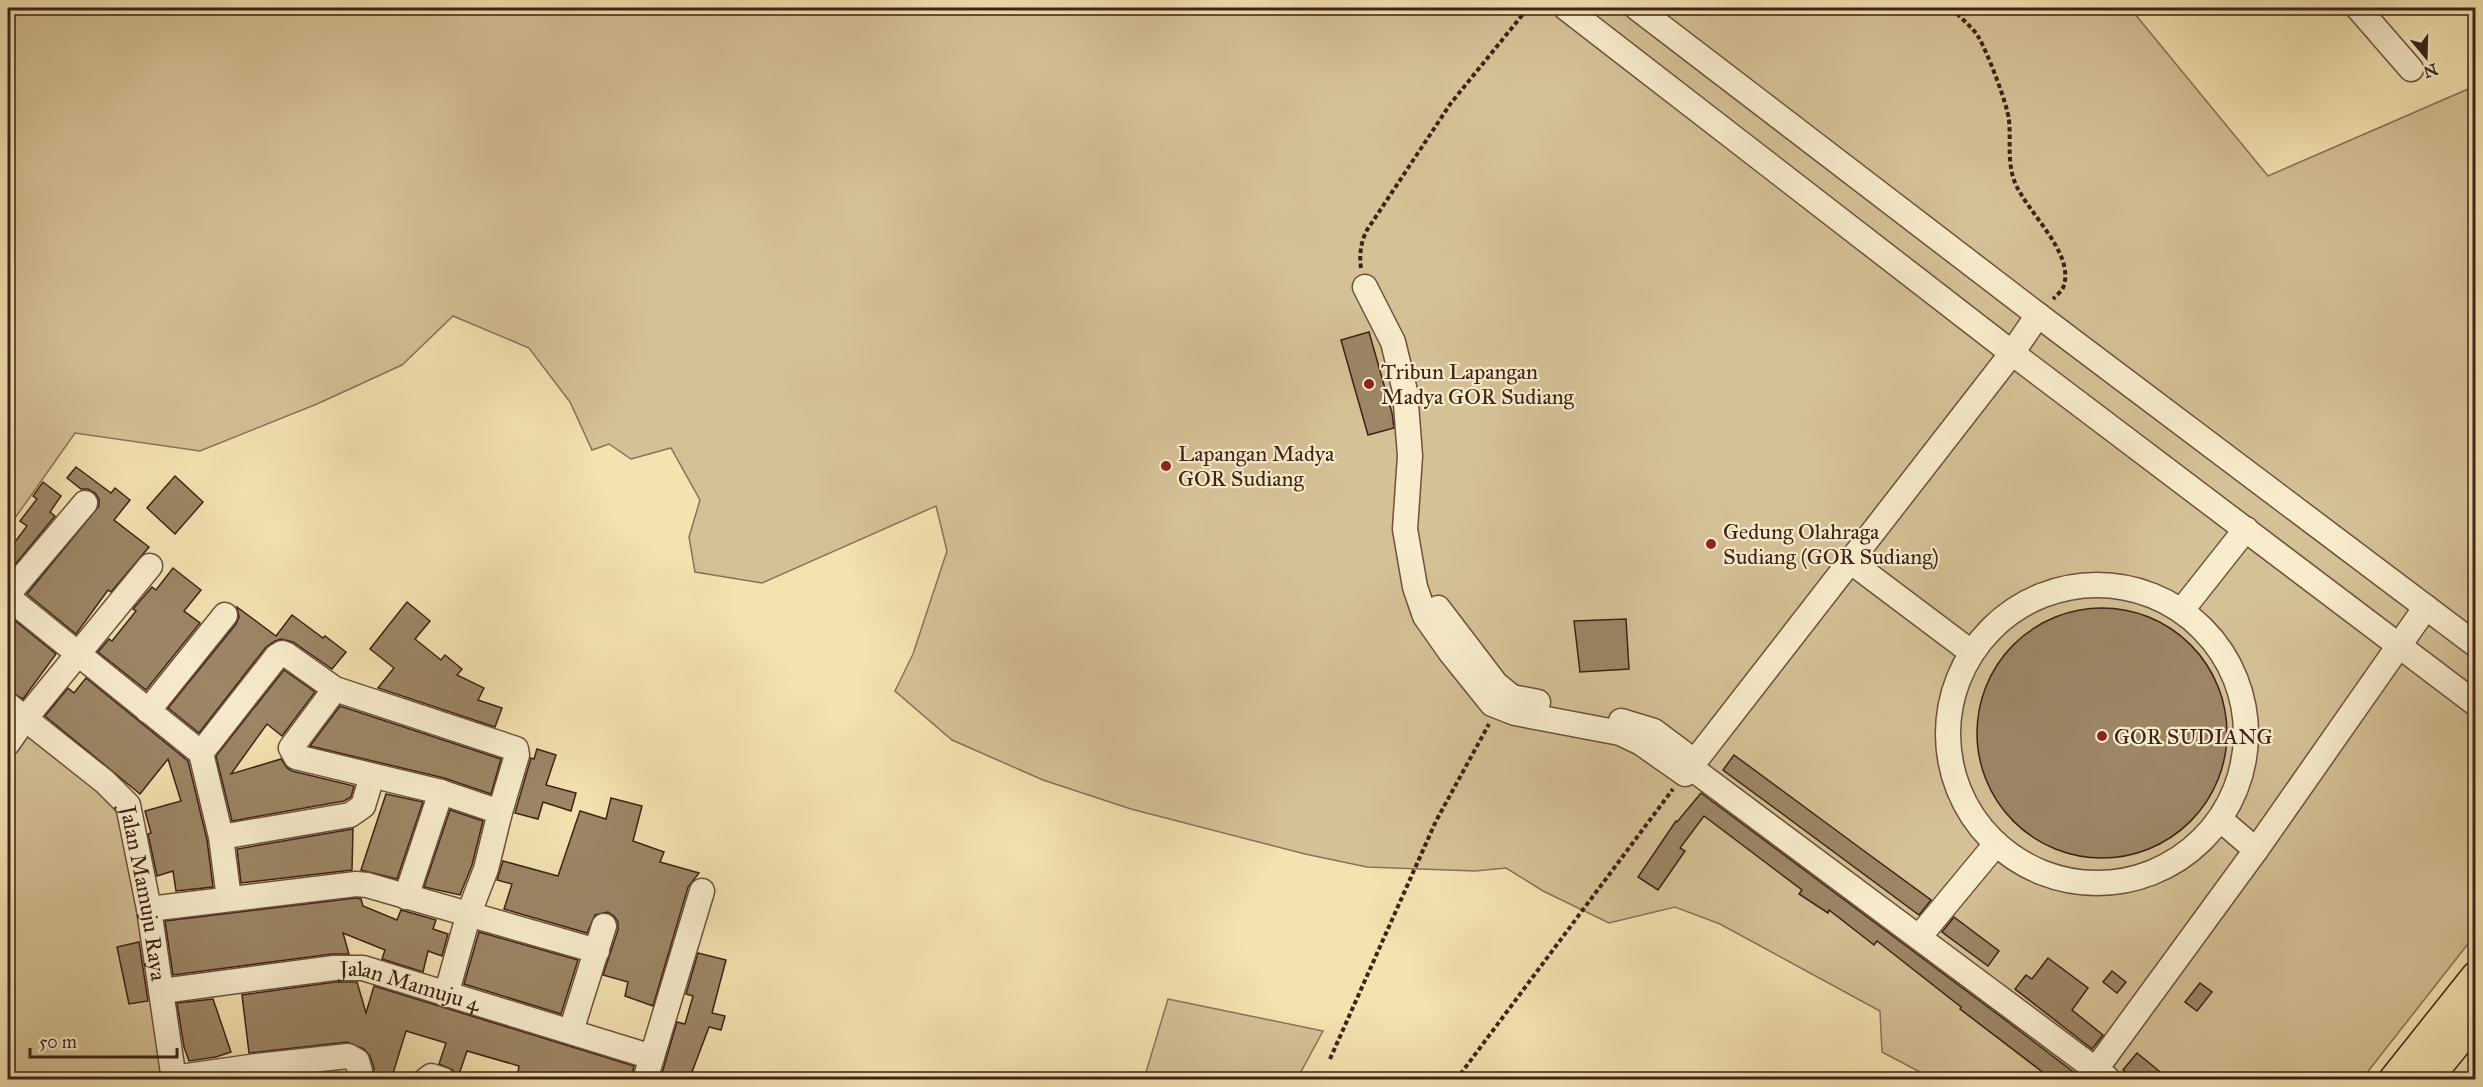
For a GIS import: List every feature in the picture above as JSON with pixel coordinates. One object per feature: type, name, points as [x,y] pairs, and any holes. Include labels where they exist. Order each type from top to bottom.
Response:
[{"type":"main road","points":[[2394,1080],[2475,977]]},
{"type":"main road","points":[[2426,1080],[2475,1018]]},
{"type":"street","points":[[1566,8],[2012,352],[2475,704]]},
{"type":"street","points":[[1637,8],[2475,645]]},
{"type":"street","points":[[2358,8],[2411,69]]},
{"type":"street","points":[[1365,287],[1393,342],[1405,391],[1410,456],[1405,529],[1415,587],[1425,616],[1484,694],[1498,707],[1620,733],[1690,767]]},
{"type":"street","points":[[1690,767],[2012,352],[2038,315]]},
{"type":"street","points":[[85,503],[11,591],[9,598],[201,753],[221,837],[229,899]]},
{"type":"street","points":[[2182,610],[2246,529]]},
{"type":"street","points":[[1850,561],[1971,652]]},
{"type":"street","points":[[8,743],[16,712],[77,655],[150,566]]},
{"type":"street","points":[[2108,584],[2147,592],[2182,610],[2217,642],[2239,684],[2248,730],[2241,777],[2220,820],[2188,854],[2147,876],[2101,884],[2055,878],[2012,859],[1978,827],[1955,787],[1946,741],[1952,695],[1971,652],[1997,622],[2013,611],[2030,600],[2068,587],[2108,584]]},
{"type":"street","points":[[1415,587],[1439,609],[1496,684],[1512,697],[1600,714],[1654,731],[1690,767],[2102,1075],[2426,607]]},
{"type":"street","points":[[148,711],[225,615]]},
{"type":"street","points":[[201,753],[279,654],[288,655],[334,688],[514,748],[518,756],[500,812],[486,869],[469,914],[446,995]]},
{"type":"street","points":[[334,688],[291,748],[296,757],[441,792],[500,812]]},
{"type":"street","name":"Jalan Mamuju Raya","points":[[16,712],[122,796],[128,805],[149,909],[173,1079]]},
{"type":"street","points":[[221,837],[350,815],[363,806],[372,776]]},
{"type":"street","points":[[406,897],[441,792]]},
{"type":"street","points":[[2220,820],[2256,850]]},
{"type":"street","points":[[1919,937],[1996,844]]},
{"type":"street","points":[[149,909],[356,884],[597,951]]},
{"type":"street","points":[[649,1068],[702,891]]},
{"type":"street","points":[[571,1031],[604,926]]},
{"type":"street","name":"Jalan Mamuju 4","points":[[162,991],[354,967],[374,970],[446,995],[571,1031],[649,1068]]},
{"type":"street","points":[[173,1079],[257,1066],[348,1056],[357,1061],[360,1071],[357,1080]]},
{"type":"street","points":[[426,1080],[430,1076],[443,1080]]},
{"type":"path","points":[[1365,287],[1360,259],[1363,238],[1367,230],[1450,103],[1528,8]]},
{"type":"path","points":[[1952,8],[1979,37],[2006,106],[2009,122],[2008,146],[2014,178],[2029,210],[2044,226],[2059,250],[2065,270],[2064,286],[2038,315]]},
{"type":"path","points":[[1330,1059],[1436,821],[1498,707]]},
{"type":"path","points":[[1456,1080],[1690,767]]},
{"type":"shaded area","name":"Gedung Olahraga Sudiang (GOR Sudiang)","points":[[8,8],[2130,8],[2268,176],[2475,86],[2475,935],[2362,1079],[1933,1079],[1882,1052],[1880,1011],[1720,924],[1675,907],[1609,923],[1543,891],[1506,868],[1475,871],[1367,867],[1305,854],[1131,809],[1043,780],[952,740],[895,691],[913,654],[947,551],[936,506],[762,583],[695,572],[689,537],[700,500],[671,448],[631,459],[609,444],[592,450],[570,402],[529,348],[453,316],[402,365],[317,404],[200,451],[75,433],[8,528]]},
{"type":"shaded area","points":[[24,720],[122,796],[174,1079],[8,1080],[8,743]]},
{"type":"shaded area","points":[[1168,999],[1323,1031],[1297,1079],[1144,1079]]},
{"type":"building","name":"Tribun Lapangan Madya GOR Sudiang","points":[[1369,332],[1392,413],[1394,428],[1368,435],[1341,340]]},
{"type":"building","points":[[76,467],[111,493],[115,488],[130,500],[114,520],[149,547],[111,592],[108,590],[76,634],[27,594],[99,506],[99,499],[95,493],[88,489],[81,489],[67,478]]},
{"type":"building","points":[[175,476],[203,502],[175,534],[147,508]]},
{"type":"building","points":[[43,482],[61,496],[50,512],[55,516],[8,573],[8,551],[27,526],[20,521],[37,499],[33,496]]},
{"type":"building","points":[[173,568],[201,590],[184,611],[200,623],[146,690],[98,652],[109,639],[112,641],[136,611],[133,609],[152,587],[156,590]]},
{"type":"building","points":[[407,602],[430,621],[415,639],[441,660],[445,655],[462,669],[457,675],[484,688],[478,700],[502,708],[495,727],[378,688],[394,668],[370,649]]},
{"type":"building","points":[[237,607],[276,636],[292,615],[346,652],[332,669],[293,642],[281,639],[275,641],[266,647],[199,733],[168,708],[236,624],[239,617]]},
{"type":"building","name":"GOR SUDIANG","points":[[2090,608],[2114,608],[2150,617],[2172,629],[2199,654],[2218,685],[2225,709],[2227,733],[2225,757],[2218,781],[2206,803],[2181,830],[2150,849],[2138,853],[2114,858],[2090,858],[2054,849],[2032,837],[2005,812],[1986,781],[1982,769],[1977,745],[1977,721],[1986,685],[1998,663],[2023,636],[2054,617],[2066,613]]},
{"type":"building","points":[[8,615],[56,654],[23,699],[8,691]]},
{"type":"building","points":[[1626,619],[1629,669],[1580,672],[1574,621]]},
{"type":"building","points":[[284,670],[315,692],[282,736],[267,724],[231,774],[281,759],[292,771],[354,786],[351,797],[344,801],[232,821],[216,756]]},
{"type":"building","points":[[86,678],[188,761],[207,840],[213,887],[176,891],[173,871],[157,876],[148,834],[151,833],[145,811],[181,801],[168,759],[140,794],[45,716],[68,688],[74,693]]},
{"type":"building","points":[[340,706],[501,759],[491,794],[444,778],[310,746]]},
{"type":"building","points":[[537,749],[556,755],[546,785],[576,793],[571,811],[543,802],[538,819],[515,813],[531,758],[534,759]]},
{"type":"building","points":[[1734,755],[1931,900],[1919,915],[1723,770]]},
{"type":"building","points":[[1701,793],[2084,1080],[2053,1080],[1960,1009],[1961,1007],[1877,941],[1874,945],[1829,910],[1828,913],[1799,894],[1802,890],[1704,816],[1680,848],[1685,851],[1658,890],[1638,877],[1676,821]]},
{"type":"building","points":[[386,794],[423,802],[397,879],[361,870]]},
{"type":"building","points":[[611,798],[642,806],[633,841],[664,852],[660,862],[699,873],[688,887],[653,1006],[625,996],[628,982],[603,975],[618,930],[618,922],[614,916],[608,912],[595,915],[587,933],[504,909],[512,884],[497,880],[503,861],[558,876],[580,811],[606,819]]},
{"type":"building","points":[[450,810],[483,821],[472,865],[460,895],[424,887]]},
{"type":"building","points":[[353,829],[352,870],[241,883],[237,849]]},
{"type":"building","points":[[361,899],[363,906],[397,920],[401,910],[436,920],[433,929],[448,934],[442,956],[428,951],[423,972],[382,959],[385,950],[343,933],[349,954],[332,954],[173,975],[165,921]]},
{"type":"building","points":[[1954,917],[1999,951],[1988,966],[1942,932]]},
{"type":"building","points":[[479,932],[578,960],[561,1014],[464,984]]},
{"type":"building","points":[[139,942],[148,1001],[129,1004],[117,947]]},
{"type":"building","points":[[698,953],[726,960],[712,1013],[725,1016],[721,1030],[709,1027],[689,1080],[660,1080],[677,1022],[685,1024],[693,996],[686,994]]},
{"type":"building","points":[[2048,958],[2088,988],[2072,1010],[2103,1035],[2092,1049],[2015,989],[2026,975],[2032,979]]},
{"type":"building","points":[[2112,971],[2126,982],[2117,993],[2103,982]]},
{"type":"building","points":[[335,982],[357,982],[366,1013],[374,986],[634,1066],[631,1080],[525,1080],[526,1075],[518,1072],[519,1066],[467,1051],[457,1080],[453,1070],[439,1064],[446,1043],[406,1031],[391,1080],[372,1080],[374,1068],[370,1056],[364,1049],[347,1042],[249,1053],[242,995]]},
{"type":"building","points":[[2200,983],[2212,992],[2197,1011],[2185,1002]]},
{"type":"building","points":[[213,999],[231,1052],[189,1061],[184,1047],[177,1003]]},
{"type":"building","points":[[2137,1053],[2170,1080],[2135,1080],[2123,1070]]},
{"type":"place","name":"Tribun Lapangan Madya GOR Sudiang","points":[[1369,384]]},
{"type":"place","name":"Lapangan Madya GOR Sudiang","points":[[1166,466]]},
{"type":"place","name":"Gedung Olahraga Sudiang (GOR Sudiang)","points":[[1711,544]]},
{"type":"place","name":"GOR SUDIANG","points":[[2102,736]]}]
